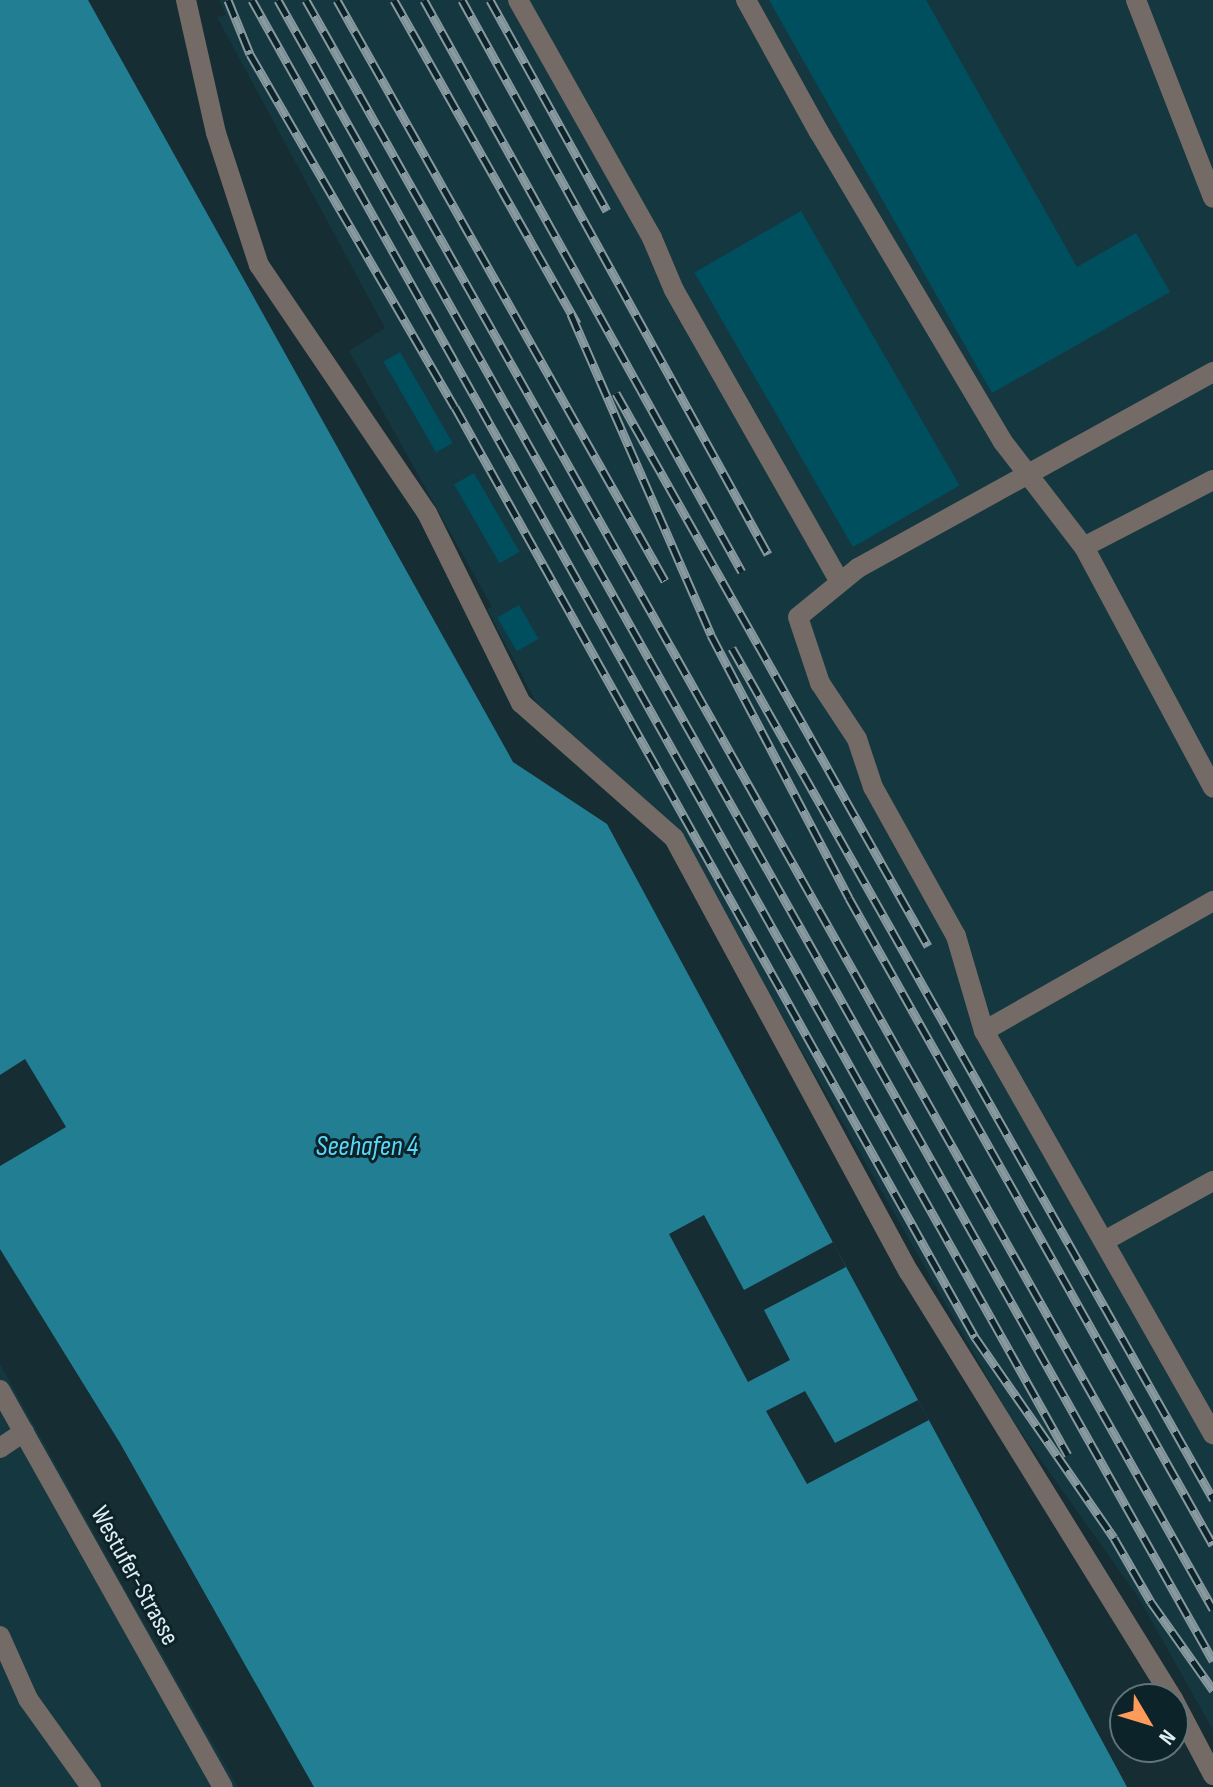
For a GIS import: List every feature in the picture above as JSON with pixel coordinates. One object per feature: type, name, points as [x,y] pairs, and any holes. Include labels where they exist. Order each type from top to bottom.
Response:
[{"type":"lane","points":[[186,0],[216,133],[259,265],[427,513],[521,703],[674,838],[909,1272],[1163,1683]]},
{"type":"lane","points":[[518,0],[652,238],[681,303],[840,582]]},
{"type":"lane","points":[[746,0],[819,132],[1003,442],[1084,547],[1213,788]]},
{"type":"lane","points":[[1136,0],[1213,198]]},
{"type":"lane","points":[[1213,372],[858,568],[798,617],[820,683],[857,739],[873,787],[956,936],[984,1031],[1106,1240],[1213,1434]]},
{"type":"lane","points":[[1084,547],[1213,480]]},
{"type":"lane","points":[[984,1031],[1213,901]]},
{"type":"lane","points":[[1106,1240],[1213,1181]]},
{"type":"lane","name":"Westufer-Strasse","points":[[0,1390],[223,1787]]},
{"type":"lane","points":[[0,1448],[24,1432]]},
{"type":"lane","points":[[0,1636],[28,1699],[91,1787]]},
{"type":"lane","points":[[1189,1729],[1213,1775]]},
{"type":"shaded area","points":[[219,0],[1213,0],[1213,1730],[1138,1597],[1009,1415],[678,833],[536,702],[487,609],[492,607],[349,351],[385,328],[217,17],[226,15]]},
{"type":"shaded area","points":[[0,1364],[126,1591],[238,1787],[0,1787]]},
{"type":"water","name":"Seehafen 4","points":[[0,0],[88,0],[513,762],[607,824],[1109,1754],[1109,1763],[1114,1763],[1127,1787],[314,1787],[120,1443],[0,1249]]},
{"type":"pier","points":[[25,1059],[66,1127],[0,1166],[0,1075]]},
{"type":"pier","points":[[704,1215],[744,1290],[833,1242],[846,1267],[764,1310],[790,1360],[748,1382],[669,1234]]},
{"type":"pier","points":[[805,1391],[835,1443],[918,1400],[929,1420],[807,1484],[766,1411]]},
{"type":"building","points":[[769,0],[926,0],[1077,267],[1136,233],[1170,292],[992,393]]},
{"type":"building","points":[[801,211],[960,486],[853,547],[694,272]]},
{"type":"building","points":[[400,352],[452,443],[436,452],[384,362]]},
{"type":"building","points":[[474,473],[520,552],[500,563],[454,484]]},
{"type":"building","points":[[519,605],[538,639],[517,651],[497,618]]},
{"type":"railway","points":[[228,0],[250,54],[455,407],[975,1337],[1114,1538],[1151,1602],[1213,1690]]},
{"type":"railway","points":[[252,0],[1068,1455]]},
{"type":"railway","points":[[278,0],[1213,1661]]},
{"type":"railway","points":[[306,0],[1213,1609]]},
{"type":"railway","points":[[337,0],[665,581]]},
{"type":"railway","points":[[394,0],[577,324]]},
{"type":"railway","points":[[424,0],[742,572]]},
{"type":"railway","points":[[462,0],[768,554]]},
{"type":"railway","points":[[490,0],[607,211]]},
{"type":"railway","points":[[571,314],[711,635],[849,898],[1213,1545]]},
{"type":"railway","points":[[616,393],[928,946]]},
{"type":"railway","points":[[732,648],[1213,1499]]}]
